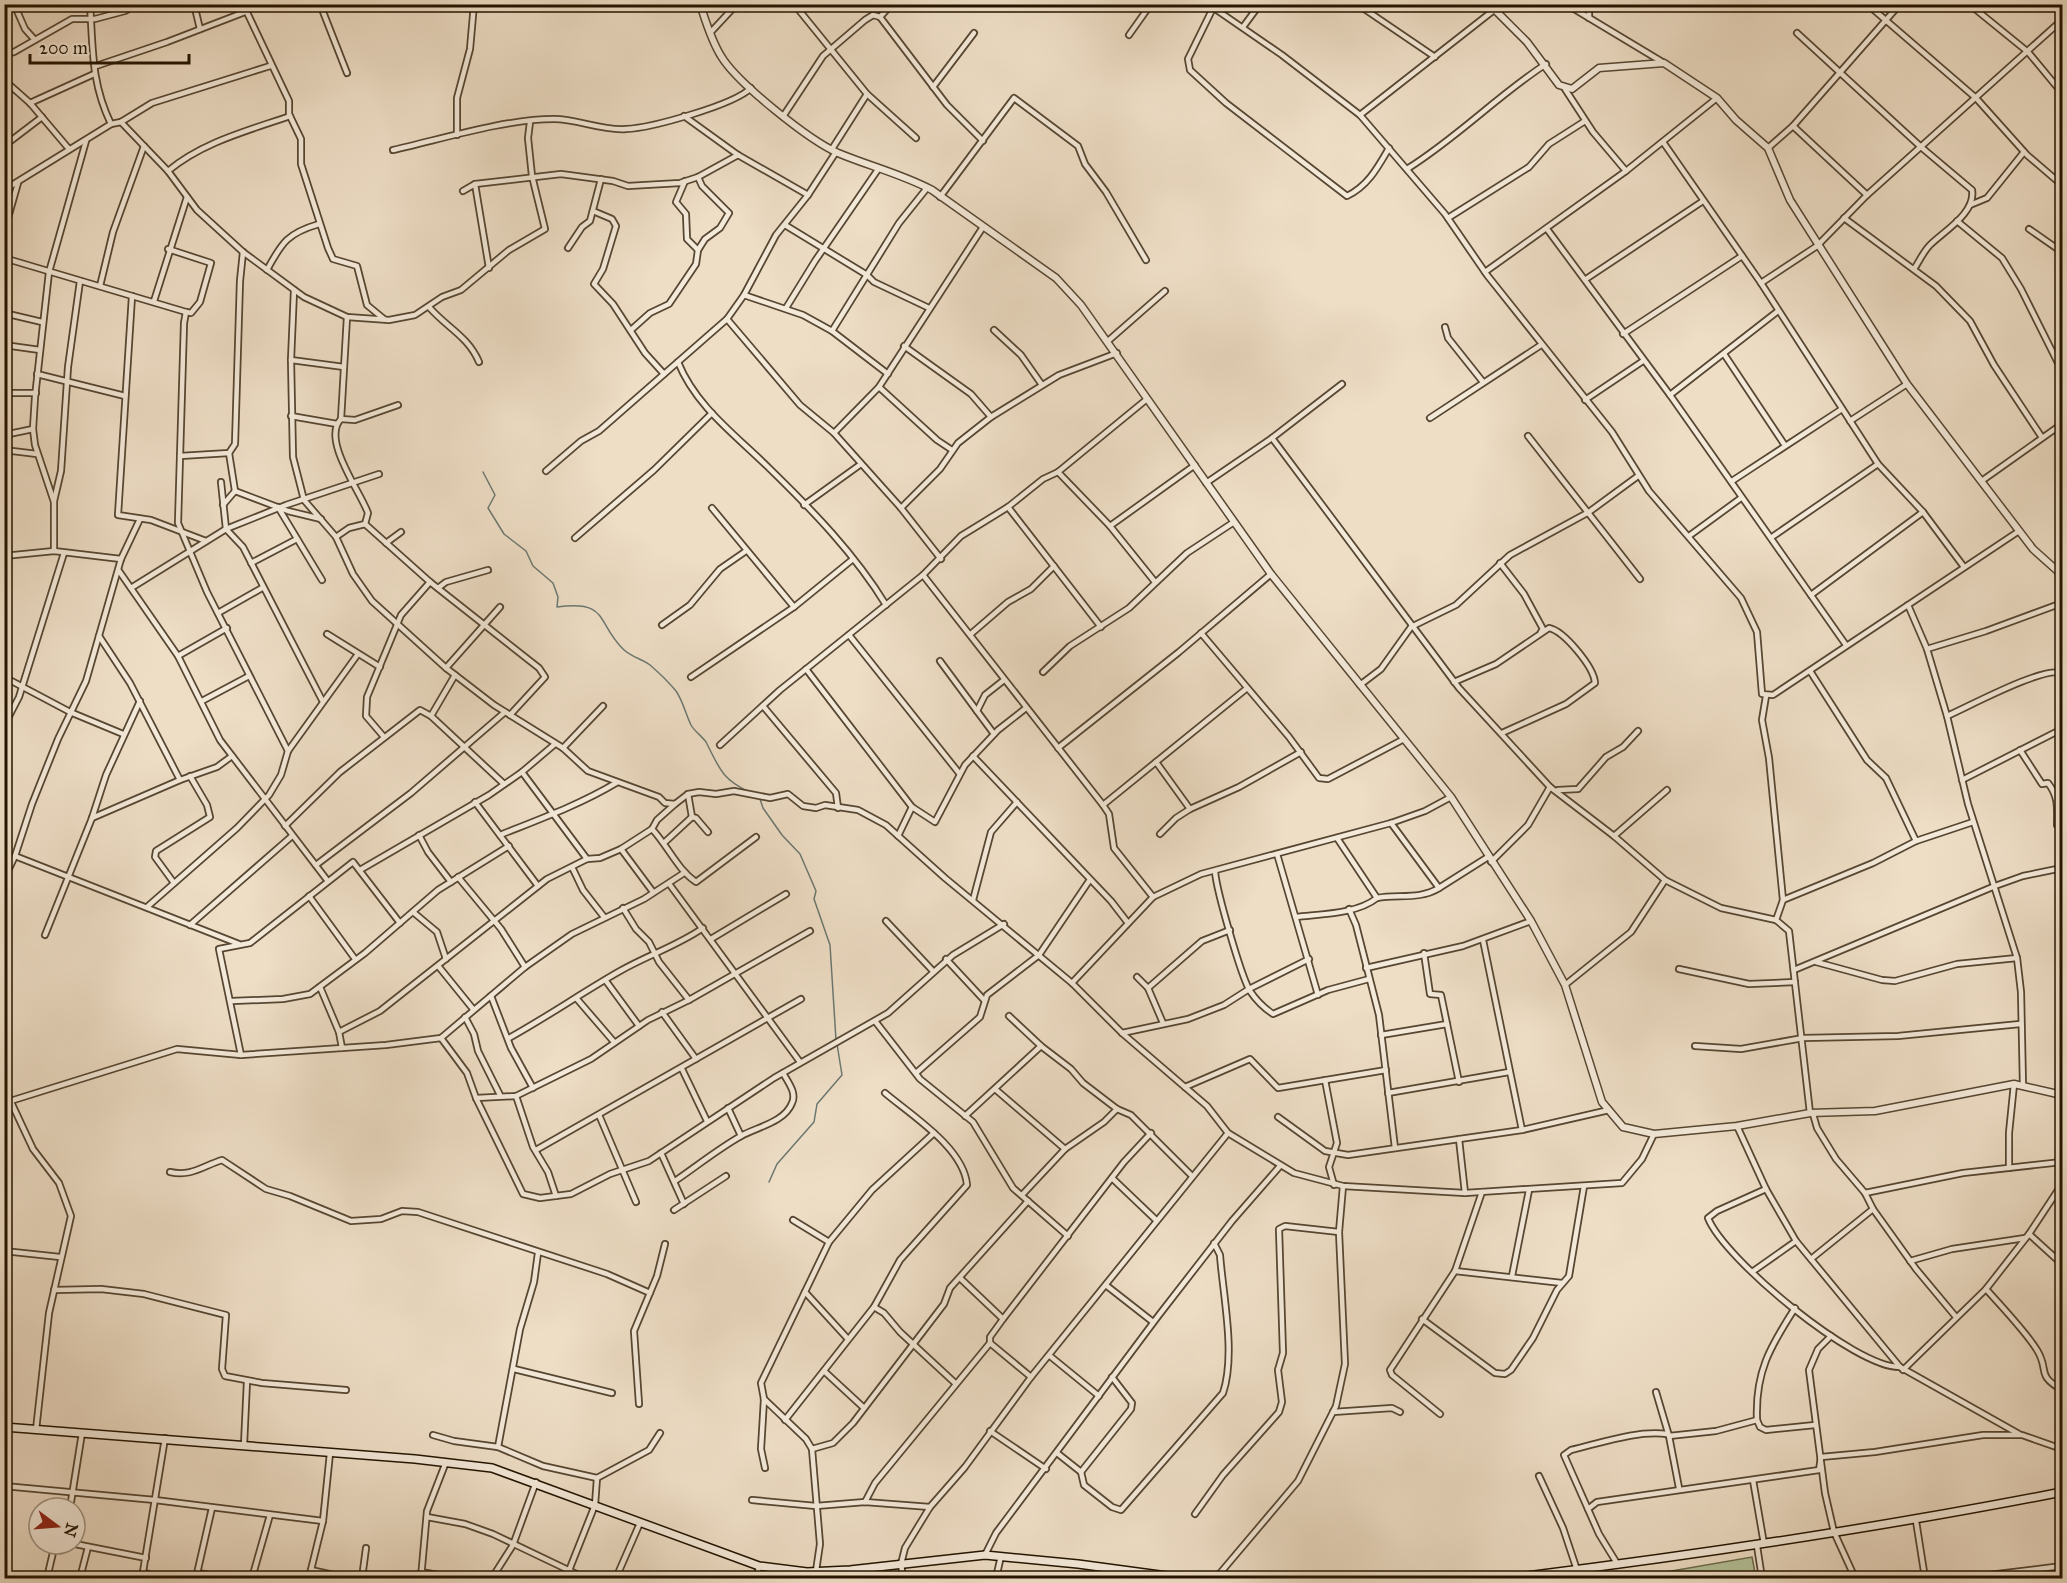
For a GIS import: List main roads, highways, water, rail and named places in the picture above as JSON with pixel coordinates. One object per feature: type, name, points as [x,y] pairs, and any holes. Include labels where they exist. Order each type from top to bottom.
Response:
[{"type":"main road","points":[[4,1426],[446,1462],[492,1468],[536,1482],[759,1566],[806,1575],[816,1571],[874,1569],[985,1555],[1182,1578]]},
{"type":"main road","points":[[1510,1578],[1618,1565],[1916,1521],[2062,1492]]},
{"type":"waterway","points":[[483,472],[495,495],[488,508],[504,534],[526,551],[533,566],[553,583],[558,597],[557,607],[574,606],[594,610],[623,649],[650,665],[676,691],[691,725],[706,742],[722,772],[732,782],[749,792]]},
{"type":"waterway","points":[[760,799],[763,808],[782,835],[800,854],[816,891],[814,899],[830,945],[836,1040]]},
{"type":"waterway","points":[[769,1182],[777,1164],[814,1122],[817,1104],[842,1075],[837,1044]]}]
